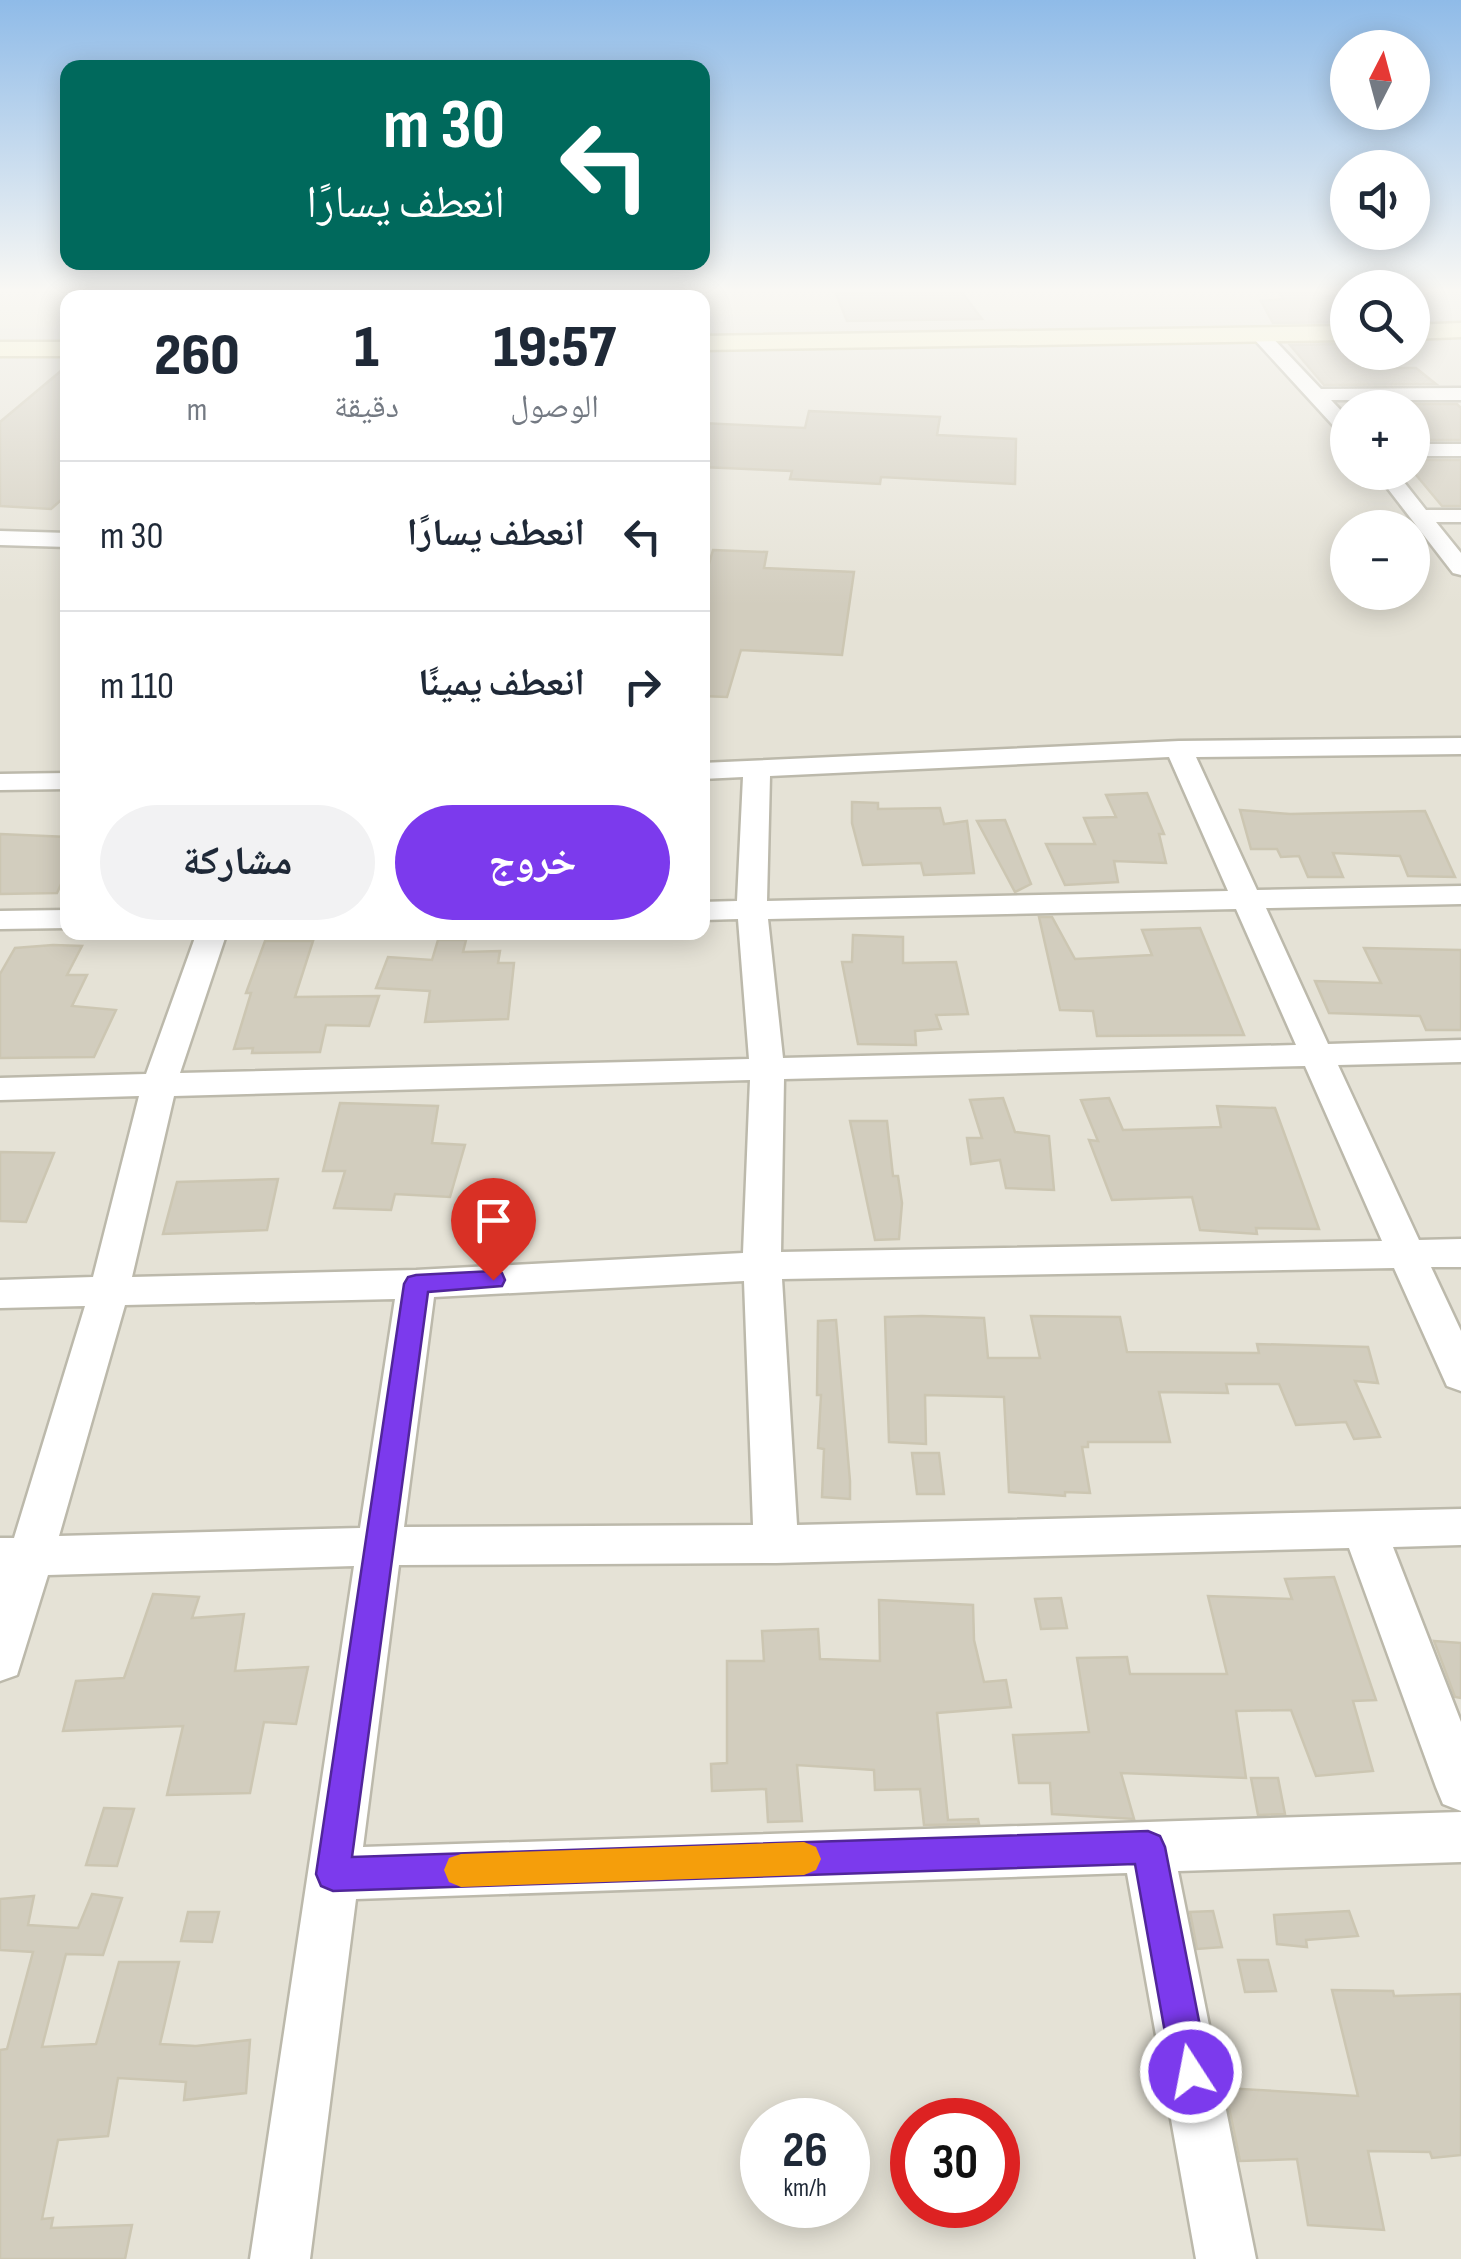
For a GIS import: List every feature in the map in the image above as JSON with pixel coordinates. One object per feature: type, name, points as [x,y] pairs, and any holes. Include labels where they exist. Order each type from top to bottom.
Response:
[{"type":"street","points":[[1313,395],[1399,394]]},
{"type":"street","points":[[1313,395],[1330,412]]},
{"type":"street","points":[[1430,450],[1461,450]]},
{"type":"street","points":[[1398,490],[1414,510]]},
{"type":"street","points":[[1430,516],[1461,516]]},
{"type":"street","points":[[1430,530],[1461,568]]},
{"type":"street","points":[[0,538],[60,540]]},
{"type":"street","points":[[710,771],[1178,749],[1461,746]]},
{"type":"street","points":[[1178,749],[1461,1375]]},
{"type":"street","points":[[757,770],[752,910],[768,1070],[762,1266],[776,1544]]},
{"type":"street","points":[[0,782],[60,781]]},
{"type":"street","points":[[710,911],[1461,894]]},
{"type":"street","points":[[0,920],[60,920]]},
{"type":"street","points":[[0,1660],[16,1556],[110,1292],[159,1085],[209,940]]},
{"type":"street","points":[[0,1089],[1461,1051]]},
{"type":"street","points":[[0,1294],[416,1284],[762,1266],[1461,1253]]},
{"type":"street","points":[[280,2259],[416,1284]]},
{"type":"street","points":[[16,1556],[378,1546],[776,1544],[1461,1527]]},
{"type":"street","points":[[1364,1528],[1461,1786]]},
{"type":"street","points":[[333,1874],[1461,1837]]},
{"type":"street","points":[[1148,1847],[1226,2259]]},
{"type":"shaded area","points":[[0,394],[60,394],[60,940],[710,940],[710,394],[1330,394],[1330,490],[1430,490],[1430,394],[1461,394],[1461,2259],[0,2259]]},
{"type":"building","points":[[33,394],[60,394],[60,501],[51,509],[0,506],[0,422]]},
{"type":"building","points":[[1430,404],[1457,404],[1461,408],[1461,440],[1430,440]]},
{"type":"building","points":[[809,411],[940,417],[937,435],[1016,439],[1015,484],[881,477],[880,484],[790,479],[792,471],[710,467],[710,423],[805,428]]},
{"type":"building","points":[[1430,460],[1461,460],[1461,506],[1442,506],[1429,490]]},
{"type":"building","points":[[713,550],[767,552],[764,568],[854,572],[842,655],[741,650],[727,697],[710,696]]},
{"type":"building","points":[[1147,793],[1164,834],[1159,834],[1166,863],[1114,861],[1118,882],[1065,885],[1046,844],[1095,844],[1084,818],[1116,817],[1106,795]]},
{"type":"building","points":[[852,802],[878,803],[878,809],[940,808],[944,824],[967,821],[974,873],[924,875],[921,863],[863,865],[852,823]]},
{"type":"building","points":[[1240,810],[1290,814],[1425,811],[1455,877],[1408,876],[1400,856],[1333,853],[1343,877],[1308,877],[1299,856],[1281,857],[1277,849],[1251,849]]},
{"type":"building","points":[[1005,820],[1031,884],[1015,892],[977,821]]},
{"type":"building","points":[[0,834],[60,837],[57,893],[0,894]]},
{"type":"building","points":[[1039,917],[1052,917],[1075,959],[1152,955],[1142,930],[1200,928],[1244,1035],[1097,1036],[1093,1011],[1060,1010]]},
{"type":"building","points":[[853,935],[903,937],[903,963],[956,962],[968,1014],[936,1015],[941,1029],[915,1031],[916,1045],[858,1044],[842,962],[852,962]]},
{"type":"building","points":[[438,940],[466,940],[463,952],[500,951],[498,963],[514,963],[508,1019],[425,1022],[430,991],[376,988],[388,957],[432,960]]},
{"type":"building","points":[[265,941],[313,941],[295,997],[379,996],[369,1026],[326,1025],[320,1052],[252,1053],[253,1048],[234,1049],[251,993],[246,993]]},
{"type":"building","points":[[82,946],[67,975],[87,975],[72,1006],[116,1010],[94,1057],[0,1058],[0,974],[15,948]]},
{"type":"building","points":[[1364,948],[1461,950],[1461,1030],[1426,1030],[1420,1016],[1329,1013],[1315,981],[1381,983]]},
{"type":"building","points":[[1003,1098],[1015,1132],[1049,1136],[1054,1190],[1006,1188],[1000,1160],[971,1164],[967,1138],[982,1138],[970,1100]]},
{"type":"building","points":[[1109,1098],[1123,1130],[1221,1127],[1217,1106],[1275,1108],[1319,1229],[1256,1228],[1257,1234],[1200,1230],[1192,1197],[1112,1200],[1089,1140],[1098,1141],[1081,1100]]},
{"type":"building","points":[[340,1103],[438,1106],[432,1143],[465,1145],[450,1197],[395,1194],[391,1210],[334,1208],[345,1171],[323,1171]]},
{"type":"building","points":[[850,1121],[887,1121],[893,1176],[898,1176],[902,1203],[899,1239],[875,1240]]},
{"type":"building","points":[[0,1152],[54,1153],[26,1222],[0,1221]]},
{"type":"building","points":[[278,1179],[267,1230],[163,1234],[177,1182]]},
{"type":"building","points":[[1031,1316],[1120,1317],[1127,1352],[1259,1353],[1257,1344],[1368,1347],[1378,1383],[1355,1381],[1380,1437],[1354,1439],[1346,1422],[1296,1425],[1279,1384],[1226,1384],[1228,1393],[1159,1392],[1170,1442],[1088,1442],[1088,1447],[1082,1447],[1090,1493],[1065,1492],[1065,1496],[1009,1492],[1004,1397],[925,1395],[926,1444],[889,1442],[885,1317],[984,1318],[988,1358],[1040,1358]]},
{"type":"building","points":[[836,1320],[850,1499],[822,1497],[824,1449],[818,1448],[818,1321]]},
{"type":"building","points":[[912,1453],[939,1453],[944,1494],[917,1494]]},
{"type":"building","points":[[1334,1577],[1376,1700],[1353,1701],[1373,1771],[1316,1776],[1291,1710],[1236,1711],[1246,1778],[1121,1773],[1134,1819],[1052,1814],[1050,1783],[1019,1783],[1013,1735],[1089,1732],[1077,1658],[1127,1657],[1130,1674],[1227,1674],[1208,1596],[1292,1599],[1285,1579]]},
{"type":"building","points":[[153,1594],[199,1597],[192,1618],[244,1614],[235,1671],[308,1667],[296,1724],[264,1722],[250,1793],[167,1795],[183,1726],[63,1731],[76,1681],[124,1678]]},
{"type":"building","points":[[1061,1598],[1067,1628],[1041,1629],[1035,1599]]},
{"type":"building","points":[[879,1600],[973,1605],[974,1640],[984,1682],[1006,1680],[1011,1707],[937,1713],[948,1820],[978,1819],[979,1824],[924,1825],[920,1789],[875,1790],[874,1770],[797,1765],[802,1821],[768,1822],[766,1789],[712,1791],[711,1764],[727,1763],[727,1661],[764,1661],[762,1631],[818,1629],[820,1659],[880,1661]]},
{"type":"building","points":[[1434,1641],[1461,1643],[1461,1698],[1455,1697]]},
{"type":"building","points":[[1251,1778],[1278,1778],[1285,1814],[1258,1815]]},
{"type":"building","points":[[104,1808],[134,1809],[117,1866],[86,1865]]},
{"type":"building","points":[[92,1894],[122,1898],[103,1955],[66,1954],[42,2047],[96,2044],[119,1962],[179,1962],[160,2044],[196,2046],[250,2040],[246,2093],[184,2100],[186,2082],[118,2078],[108,2136],[58,2140],[42,2219],[53,2218],[51,2228],[132,2225],[125,2259],[0,2259],[0,2050],[7,2049],[33,1952],[0,1950],[0,1899],[34,1896],[28,1925],[78,1928]]},
{"type":"building","points":[[1213,1911],[1222,1947],[1197,1949],[1190,1912]]},
{"type":"building","points":[[1349,1911],[1358,1936],[1306,1940],[1307,1947],[1277,1944],[1274,1915]]},
{"type":"building","points":[[188,1912],[219,1912],[212,1942],[181,1941]]},
{"type":"building","points":[[1238,1960],[1268,1960],[1276,1991],[1245,1992]]},
{"type":"building","points":[[1332,1990],[1393,1991],[1394,1996],[1461,1994],[1461,2155],[1432,2158],[1430,2152],[1368,2151],[1384,2230],[1308,2225],[1297,2159],[1240,2161],[1225,2088],[1358,2096]]},
{"type":"slow traffic","points":[[461,1870],[804,1859]]},
{"type":"route","points":[[493,1280],[416,1284],[333,1874],[1148,1847],[1191,2072]]}]
